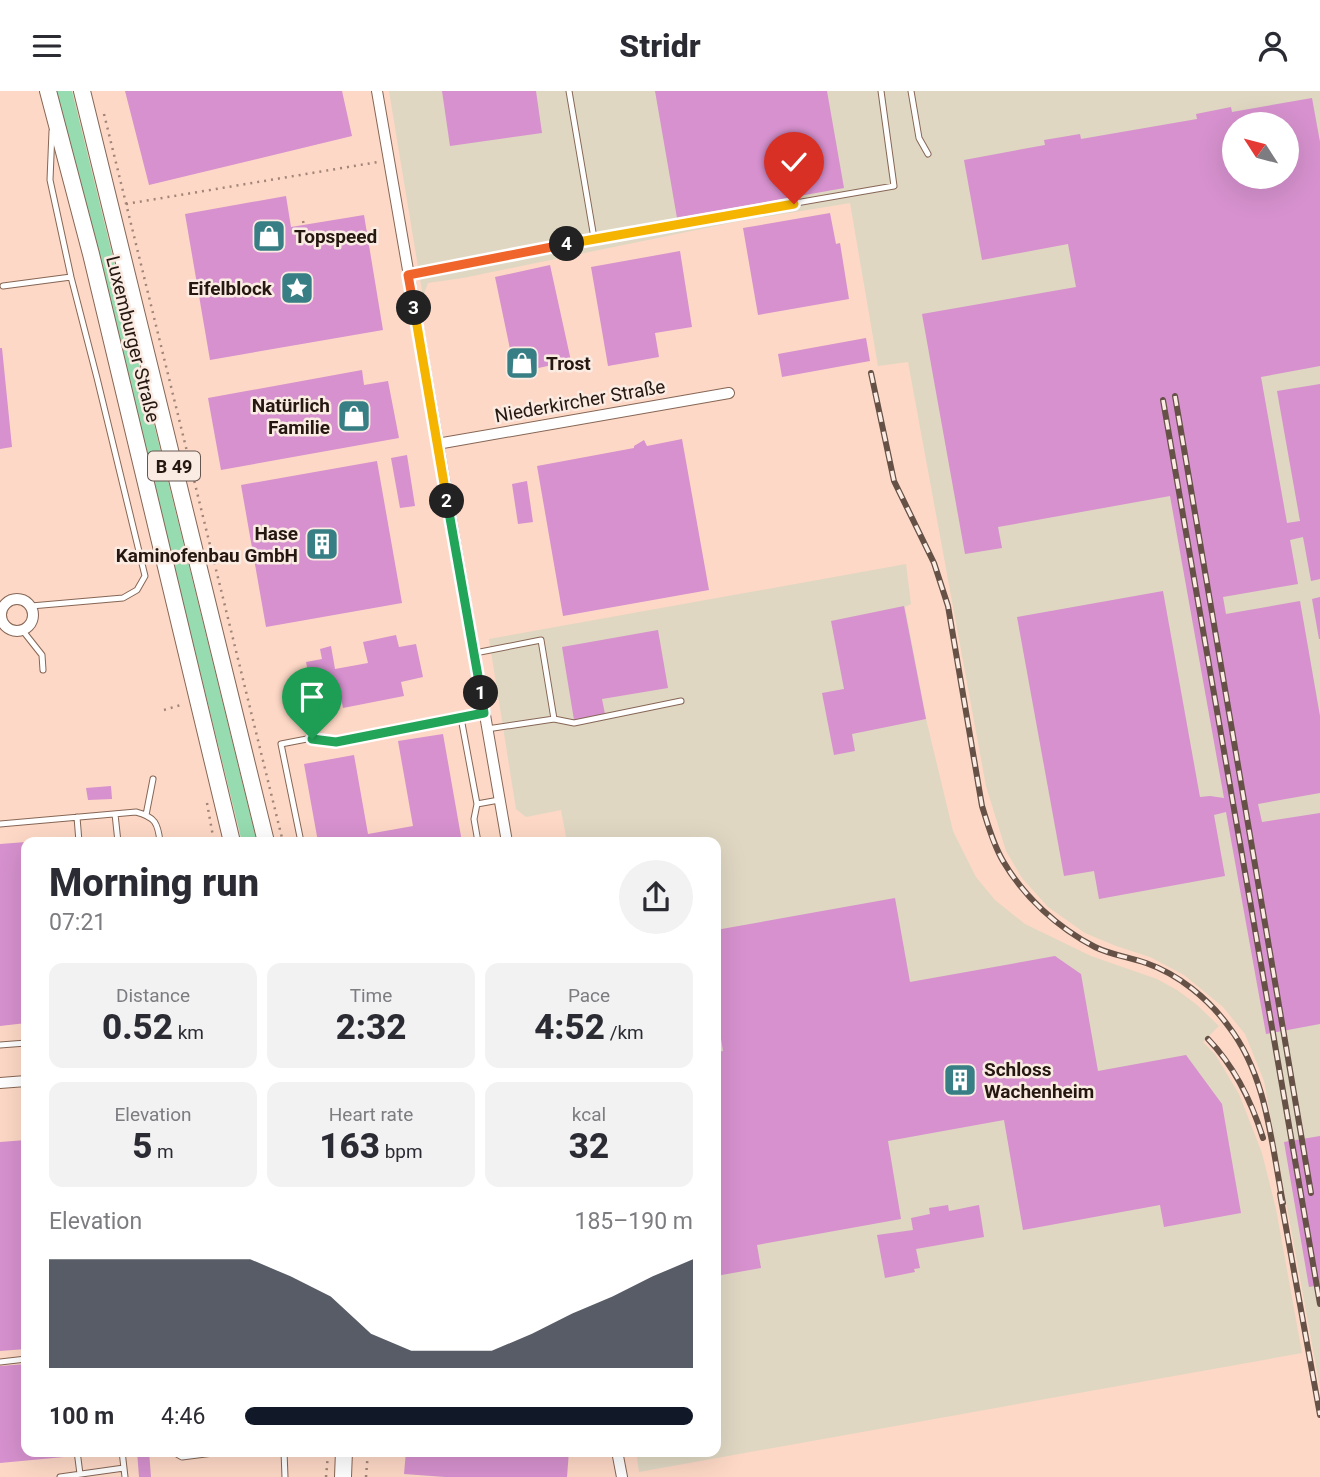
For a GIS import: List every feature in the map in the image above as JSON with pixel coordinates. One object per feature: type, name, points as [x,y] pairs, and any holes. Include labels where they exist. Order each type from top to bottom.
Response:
[{"type":"main road","name":"Luxemburger Straße","points":[[48,91],[91,254],[231,837]]},
{"type":"main road","name":"Luxemburger Straße","points":[[82,91],[265,837]]},
{"type":"main road","points":[[343,1477],[344,1457]]},
{"type":"street","points":[[377,91],[506,837]]},
{"type":"street","name":"Niederkircher Straße","points":[[437,445],[729,393]]},
{"type":"street","points":[[9,600],[25,600],[31,605],[33,620],[23,631],[7,628],[1,621],[0,611],[9,600]]},
{"type":"street","points":[[0,1083],[21,1081]]},
{"type":"street","points":[[618,1457],[622,1477]]},
{"type":"lane","points":[[569,91],[594,238]]},
{"type":"lane","points":[[408,275],[594,238],[894,186],[881,91]]},
{"type":"lane","points":[[911,91],[919,138],[928,154]]},
{"type":"lane","points":[[31,605],[123,598],[137,590],[145,576],[71,277],[50,180],[53,114]]},
{"type":"lane","points":[[3,286],[71,277]]},
{"type":"lane","points":[[23,631],[42,655],[43,670]]},
{"type":"lane","points":[[474,653],[541,640],[554,719]]},
{"type":"lane","points":[[487,729],[554,719],[574,723],[681,701]]},
{"type":"lane","points":[[300,837],[281,744],[312,739],[336,742],[484,713]]},
{"type":"lane","points":[[461,718],[477,804],[474,819],[477,837]]},
{"type":"lane","points":[[146,815],[153,779]]},
{"type":"lane","points":[[477,804],[500,800]]},
{"type":"lane","points":[[0,824],[136,812],[146,815],[157,824],[159,837]]},
{"type":"lane","points":[[115,814],[117,837]]},
{"type":"lane","points":[[77,817],[79,837]]},
{"type":"lane","points":[[0,1045],[21,1043]]},
{"type":"lane","points":[[0,1362],[21,1360]]},
{"type":"lane","points":[[78,1457],[80,1474]]},
{"type":"lane","points":[[123,1457],[125,1477]]},
{"type":"lane","points":[[284,1457],[285,1477]]},
{"type":"lane","points":[[61,1477],[124,1468]]},
{"type":"path","points":[[101,104],[283,837]]},
{"type":"path","points":[[127,204],[389,160]]},
{"type":"path","points":[[164,710],[184,704]]},
{"type":"path","points":[[326,1477],[328,1457]]},
{"type":"path","points":[[366,1477],[368,1457]]},
{"type":"shaded area","points":[[389,91],[1320,91],[1320,1388],[1264,1081],[1245,1034],[1223,1007],[1184,975],[1150,957],[1085,933],[1048,907],[1022,878],[1006,851],[986,786],[908,362],[878,366],[850,203],[740,221],[428,283],[423,297]]},
{"type":"shaded area","points":[[906,564],[911,604],[905,607],[927,723],[953,831],[976,877],[995,900],[1025,924],[1091,956],[1157,979],[1196,1004],[1219,1026],[1203,1042],[1215,1054],[1239,1094],[1262,1153],[1276,1209],[1302,1353],[639,1472],[637,1457],[721,1457],[721,837],[566,837],[561,810],[526,817],[516,809],[489,639]]},
{"type":"green space","points":[[57,91],[72,91],[256,837],[241,837]]},
{"type":"building","points":[[125,91],[342,91],[352,136],[149,185]]},
{"type":"building","points":[[442,91],[536,91],[542,133],[450,146]]},
{"type":"building","points":[[655,91],[827,91],[844,188],[677,218]]},
{"type":"building","points":[[1312,98],[1320,142],[1320,366],[1261,377],[1287,523],[1300,521],[1277,391],[1320,384],[1320,579],[1311,581],[1303,537],[1290,540],[1298,584],[1223,597],[1226,614],[1300,601],[1320,716],[1320,793],[1258,804],[1262,822],[1320,813],[1320,1024],[1266,1034],[1226,812],[1214,815],[1225,876],[1099,899],[1094,871],[1064,876],[1017,617],[1163,591],[1200,797],[1224,798],[1170,496],[998,527],[1002,548],[965,554],[922,314],[1076,287],[1068,244],[982,260],[964,160],[1045,145],[1044,140],[1080,134],[1081,139],[1197,119],[1196,114],[1231,107],[1232,112]]},
{"type":"building","points":[[286,196],[291,227],[364,215],[383,330],[210,360],[185,214]]},
{"type":"building","points":[[830,213],[836,244],[840,243],[849,299],[758,315],[743,228]]},
{"type":"building","points":[[680,251],[692,327],[655,333],[659,357],[608,366],[591,267]]},
{"type":"building","points":[[550,265],[571,361],[515,373],[495,277]]},
{"type":"building","points":[[866,338],[870,361],[782,377],[778,354]]},
{"type":"building","points":[[0,348],[12,447],[0,449]]},
{"type":"building","points":[[362,370],[364,385],[388,381],[399,438],[221,470],[208,398]]},
{"type":"building","points":[[682,439],[709,590],[563,616],[537,466],[634,448],[644,440],[647,446]]},
{"type":"building","points":[[407,455],[415,506],[400,508],[391,458]]},
{"type":"building","name":"Hase Kaminofenbau GmbH","points":[[377,461],[402,603],[266,627],[241,485]]},
{"type":"building","points":[[527,481],[533,522],[518,524],[512,484]]},
{"type":"building","points":[[1320,597],[1320,639],[1319,639],[1312,599]]},
{"type":"building","points":[[904,606],[926,719],[852,734],[855,751],[834,755],[822,693],[844,689],[831,621]]},
{"type":"building","points":[[658,630],[668,688],[602,699],[605,714],[574,720],[562,647]]},
{"type":"building","points":[[396,635],[399,647],[416,644],[423,677],[401,682],[404,696],[343,708],[339,688],[312,693],[306,662],[322,659],[320,649],[331,646],[335,669],[368,663],[363,642]]},
{"type":"building","points":[[443,734],[461,837],[317,837],[304,764],[354,755],[368,834],[413,826],[398,741]]},
{"type":"building","points":[[111,786],[112,799],[88,800],[86,788]]},
{"type":"building","points":[[21,842],[21,1024],[0,1026],[0,844]]},
{"type":"building","name":"Schloss Wachenheim","points":[[895,898],[910,982],[1055,956],[1081,974],[1098,1071],[1186,1055],[1222,1104],[1241,1213],[1164,1227],[1160,1205],[1023,1230],[1004,1120],[888,1141],[901,1219],[757,1245],[761,1268],[721,1275],[721,929]]},
{"type":"building","points":[[1320,1136],[1320,1285],[1309,1287],[1284,1142]]},
{"type":"building","points":[[21,1140],[21,1349],[0,1351],[0,1142]]},
{"type":"building","points":[[948,1205],[949,1211],[979,1205],[984,1237],[916,1249],[920,1268],[914,1269],[915,1272],[885,1278],[877,1235],[913,1230],[911,1218],[930,1214],[929,1208]]},
{"type":"building","points":[[21,1364],[21,1457],[64,1457],[0,1463],[0,1366]]},
{"type":"building","points":[[137,1457],[149,1457],[151,1477],[139,1477]]},
{"type":"building","points":[[405,1457],[569,1457],[567,1477],[445,1477],[404,1474]]},
{"type":"railway","points":[[871,373],[894,481],[934,563],[948,606],[982,806],[999,855],[1021,887],[1068,931],[1101,950],[1146,963],[1170,974],[1202,997],[1221,1017],[1242,1046],[1260,1089],[1283,1203]]},
{"type":"railway","points":[[1175,396],[1311,1193]]},
{"type":"railway","points":[[1163,400],[1320,1304]]},
{"type":"railway","points":[[1208,1039],[1241,1085],[1263,1138]]},
{"type":"railway","points":[[1280,1194],[1320,1415]]},
{"type":"place","name":"Topspeed","points":[[269,236]]},
{"type":"place","name":"Eifelblock","points":[[297,288]]},
{"type":"place","name":"Trost","points":[[522,363]]},
{"type":"place","name":"Natürlich Familie","points":[[354,416]]},
{"type":"place","name":"Hase Kaminofenbau GmbH","points":[[322,544]]},
{"type":"place","name":"Schloss Wachenheim","points":[[960,1080]]},
{"type":"route","points":[[312,739],[336,742],[484,713],[408,275],[594,238],[794,204]]}]
